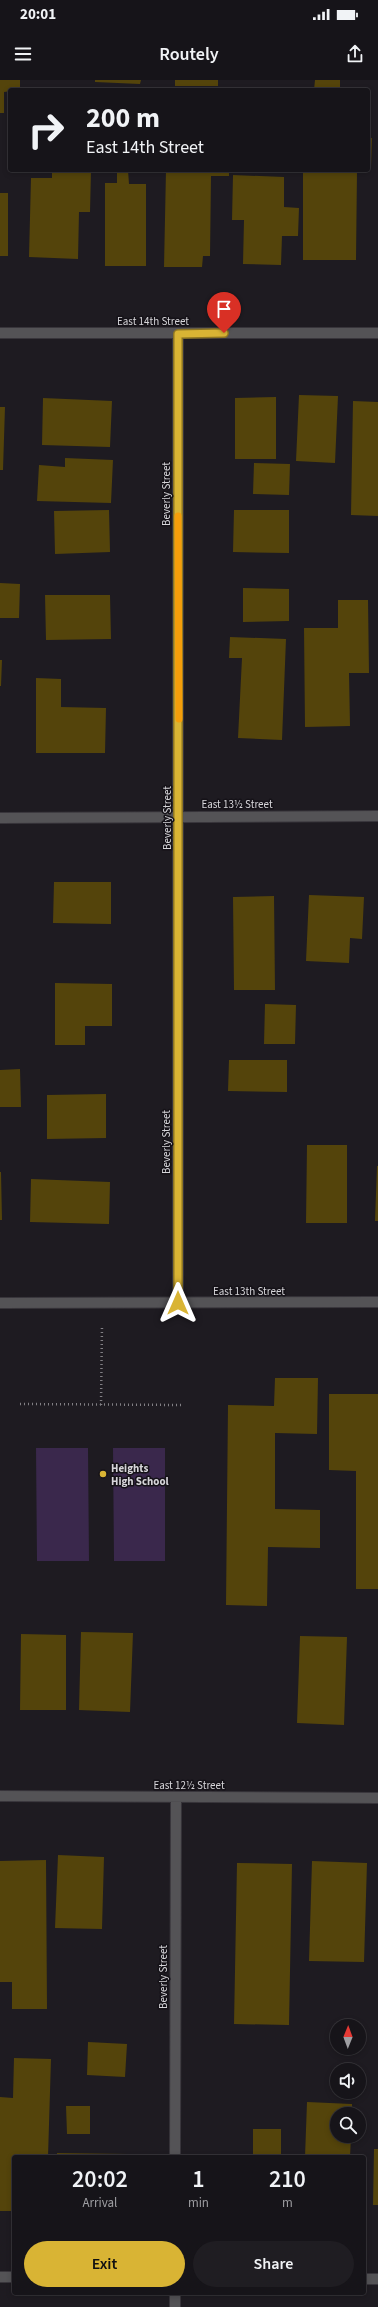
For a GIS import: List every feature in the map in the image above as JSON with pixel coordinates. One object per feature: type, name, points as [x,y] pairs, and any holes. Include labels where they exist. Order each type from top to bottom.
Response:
[{"type":"street","name":"East 14th Street","points":[[0,333],[378,333]]},
{"type":"street","name":"Beverly Street","points":[[178,334],[178,1303]]},
{"type":"street","name":"East 13½ Street","points":[[0,818],[378,816]]},
{"type":"street","name":"East 13th Street","points":[[0,1303],[378,1302]]},
{"type":"street","name":"East 12½ Street","points":[[0,1796],[378,1798]]},
{"type":"street","name":"Beverly Street","points":[[175,2155],[176,1797]]},
{"type":"street","points":[[0,2277],[12,2277]]},
{"type":"street","points":[[366,2279],[378,2279]]},
{"type":"street","points":[[175,2295],[175,2307]]},
{"type":"path","points":[[101,1405],[102,1302]]},
{"type":"path","points":[[20,1404],[183,1405]]},
{"type":"shaded area","points":[[36,1448],[88,1448],[89,1561],[37,1561]]},
{"type":"shaded area","points":[[113,1448],[165,1448],[165,1561],[114,1561]]},
{"type":"building","points":[[0,80],[20,80],[20,88],[8,88],[8,92],[4,92],[4,113],[0,113]]},
{"type":"building","points":[[95,80],[141,80],[140,84],[95,82]]},
{"type":"building","points":[[175,80],[218,80],[218,86],[175,86]]},
{"type":"building","points":[[315,80],[340,80],[340,88],[314,88]]},
{"type":"building","points":[[370,138],[372,138],[371,168]]},
{"type":"building","points":[[52,172],[91,172],[90,212],[79,212],[78,259],[29,257],[31,178],[52,178]]},
{"type":"building","points":[[117,172],[128,172],[129,184],[146,184],[146,266],[105,266],[105,183],[117,183]]},
{"type":"building","points":[[166,172],[229,172],[229,176],[211,176],[210,256],[203,256],[202,267],[164,267]]},
{"type":"building","points":[[303,172],[357,172],[356,260],[303,260]]},
{"type":"building","points":[[233,175],[284,177],[284,207],[299,208],[298,236],[282,236],[281,265],[243,264],[244,220],[232,220]]},
{"type":"building","points":[[0,193],[8,193],[8,256],[0,256]]},
{"type":"building","points":[[299,395],[338,396],[335,463],[296,461]]},
{"type":"building","points":[[276,397],[276,459],[235,459],[235,398]]},
{"type":"building","points":[[43,398],[112,401],[110,447],[42,445]]},
{"type":"building","points":[[353,401],[378,402],[378,516],[351,515]]},
{"type":"building","points":[[0,407],[5,407],[3,470],[0,470]]},
{"type":"building","points":[[65,458],[113,460],[111,503],[37,501],[39,465],[65,467]]},
{"type":"building","points":[[254,463],[290,464],[289,495],[253,494]]},
{"type":"building","points":[[109,510],[110,552],[55,554],[54,511]]},
{"type":"building","points":[[234,510],[289,510],[289,553],[233,552]]},
{"type":"building","points":[[0,583],[20,584],[19,618],[0,618]]},
{"type":"building","points":[[243,588],[289,589],[289,621],[243,622]]},
{"type":"building","points":[[45,595],[110,595],[111,639],[46,640]]},
{"type":"building","points":[[338,600],[368,600],[369,673],[349,673],[350,726],[305,727],[304,628],[338,628]]},
{"type":"building","points":[[230,637],[286,639],[282,740],[238,738],[242,658],[229,658]]},
{"type":"building","points":[[0,660],[2,660],[1,686],[0,686]]},
{"type":"building","points":[[36,678],[61,679],[61,707],[106,708],[105,753],[36,753]]},
{"type":"building","points":[[54,882],[111,882],[111,924],[53,923]]},
{"type":"building","points":[[309,895],[364,897],[362,939],[350,938],[349,963],[306,961]]},
{"type":"building","points":[[274,896],[275,990],[234,990],[233,897]]},
{"type":"building","points":[[55,983],[112,984],[112,1026],[85,1026],[85,1045],[55,1045]]},
{"type":"building","points":[[265,1004],[296,1005],[295,1044],[264,1044]]},
{"type":"building","points":[[229,1060],[287,1060],[287,1092],[228,1091]]},
{"type":"building","points":[[20,1069],[21,1107],[0,1107],[0,1070]]},
{"type":"building","points":[[106,1094],[106,1138],[47,1139],[47,1095]]},
{"type":"building","points":[[307,1145],[347,1145],[347,1223],[306,1223]]},
{"type":"building","points":[[377,1166],[378,1221],[375,1221]]},
{"type":"building","points":[[1,1172],[2,1220],[0,1220]]},
{"type":"building","points":[[31,1179],[110,1182],[109,1224],[30,1222]]},
{"type":"building","points":[[275,1378],[318,1378],[317,1434],[275,1433],[275,1509],[320,1510],[320,1548],[268,1547],[267,1606],[226,1605],[228,1405],[274,1406]]},
{"type":"building","points":[[329,1394],[378,1394],[378,1589],[356,1589],[356,1471],[329,1470]]},
{"type":"building","points":[[81,1632],[133,1633],[130,1712],[79,1710]]},
{"type":"building","points":[[21,1634],[66,1635],[66,1710],[20,1710]]},
{"type":"building","points":[[300,1636],[347,1637],[344,1725],[297,1723]]},
{"type":"building","points":[[58,1855],[104,1857],[102,1929],[55,1928]]},
{"type":"building","points":[[46,1860],[47,2009],[12,2009],[12,1982],[0,1982],[0,1861]]},
{"type":"building","points":[[312,1861],[367,1863],[364,1962],[309,1961]]},
{"type":"building","points":[[237,1863],[292,1864],[289,2025],[234,2024]]},
{"type":"building","points":[[88,2042],[127,2044],[125,2077],[87,2075]]},
{"type":"building","points":[[14,2058],[51,2059],[48,2155],[12,2155],[12,2211],[0,2211],[0,2097],[13,2098]]},
{"type":"building","points":[[307,2102],[352,2104],[352,2107],[330,2107],[330,2143],[351,2143],[350,2155],[305,2155]]},
{"type":"building","points":[[66,2106],[90,2106],[90,2134],[67,2134]]},
{"type":"building","points":[[253,2129],[281,2129],[281,2155],[253,2155]]},
{"type":"building","points":[[374,2149],[378,2149],[378,2205],[373,2205]]},
{"type":"building","points":[[57,2153],[128,2154],[128,2155],[57,2155]]},
{"type":"slow traffic","points":[[178,516],[179,719]]},
{"type":"place","name":"Heights High School","points":[[103,1474]]},
{"type":"route","points":[[178,1303],[178,334],[224,333]]}]
